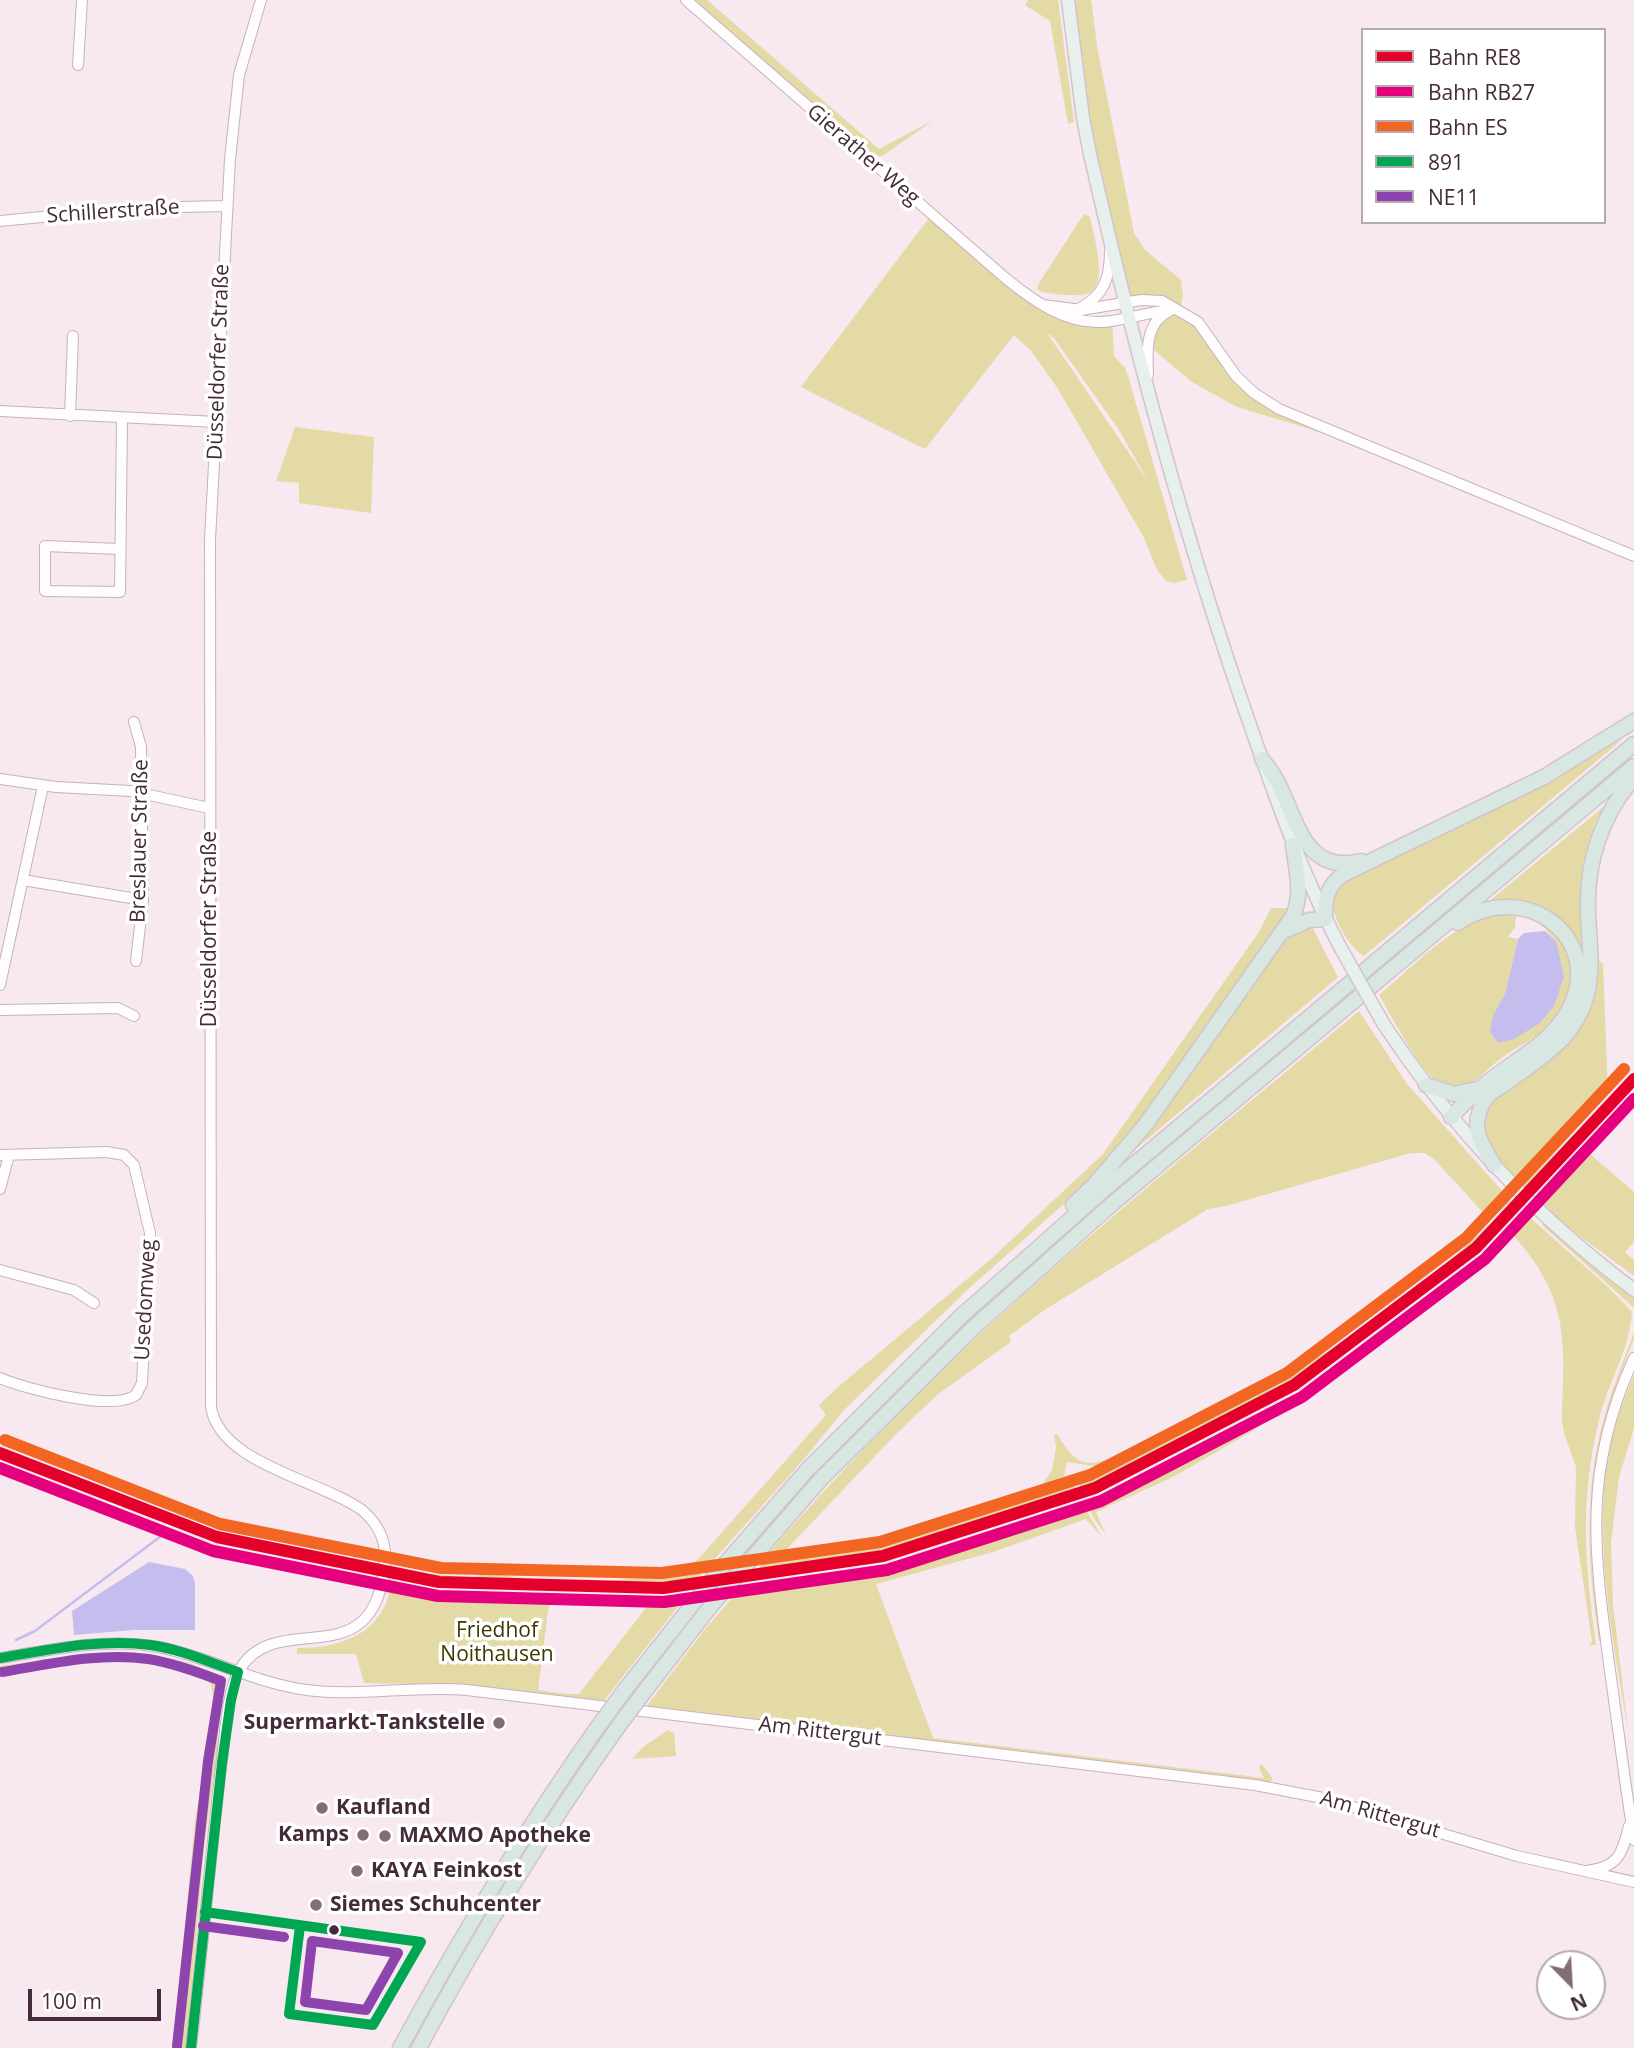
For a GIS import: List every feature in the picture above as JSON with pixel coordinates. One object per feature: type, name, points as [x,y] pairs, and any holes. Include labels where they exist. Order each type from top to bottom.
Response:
[{"type":"highway","points":[[1279,936],[1302,922],[1325,919],[1326,894],[1333,883],[1348,872],[1544,777],[1634,721]]},
{"type":"highway","points":[[400,2048],[442,1970],[503,1869],[597,1728],[722,1567],[852,1423],[1011,1271],[1634,744]]},
{"type":"highway","points":[[1262,759],[1279,783],[1302,837],[1315,853],[1341,864],[1382,854]]},
{"type":"highway","points":[[419,2048],[456,1978],[517,1876],[620,1724],[753,1556],[863,1436],[971,1330],[1112,1205],[1634,766]]},
{"type":"highway","points":[[1426,1085],[1457,1094],[1485,1091],[1555,1046],[1568,1033],[1580,1015],[1591,976],[1587,902],[1592,864],[1606,821],[1634,778]]},
{"type":"highway","points":[[1011,1271],[1044,1233],[1095,1184],[1146,1124],[1293,916],[1298,898],[1293,845]]},
{"type":"highway","points":[[1399,964],[1463,920],[1492,907],[1508,906],[1530,909],[1554,924],[1566,937],[1574,955],[1578,975],[1575,996],[1569,1011],[1541,1041],[1451,1117]]},
{"type":"highway","points":[[1485,1091],[1477,1125],[1481,1141],[1494,1166]]},
{"type":"main road","points":[[1068,0],[1083,118],[1150,398],[1203,585],[1293,845],[1325,919],[1383,1023],[1451,1117],[1536,1209],[1634,1290]]},
{"type":"street","points":[[78,65],[82,0]]},
{"type":"street","name":"Düsseldorfer Straße","points":[[238,1672],[250,1657],[271,1643],[332,1637],[361,1621],[372,1609],[380,1593],[386,1553],[378,1527],[362,1510],[241,1451],[223,1436],[212,1414],[210,540],[226,206],[237,84],[261,0]]},
{"type":"street","name":"Gierather Weg","points":[[686,0],[928,218],[1043,305],[1083,321],[1105,322],[1177,309]]},
{"type":"street","name":"Schillerstraße","points":[[0,221],[135,208],[226,206]]},
{"type":"street","points":[[1073,310],[1092,301],[1105,283],[1110,268],[1110,237]]},
{"type":"street","name":"Gierather Weg","points":[[1043,305],[1073,310],[1154,300],[1177,309]]},
{"type":"street","points":[[1150,398],[1147,371],[1150,332],[1163,314],[1177,309],[1198,322],[1242,382],[1279,409],[1634,556]]},
{"type":"street","points":[[70,416],[73,336]]},
{"type":"street","points":[[0,411],[217,422]]},
{"type":"street","points":[[120,549],[45,546],[45,591],[120,592],[122,419]]},
{"type":"street","name":"Breslauer Straße","points":[[134,722],[141,747],[143,900],[136,961]]},
{"type":"street","points":[[0,779],[43,786],[142,792],[209,808]]},
{"type":"street","points":[[0,985],[43,786]]},
{"type":"street","points":[[23,880],[143,900]]},
{"type":"street","points":[[0,1010],[118,1009],[134,1016]]},
{"type":"street","name":"Usedomweg","points":[[0,1378],[22,1386],[72,1397],[114,1402],[130,1400],[138,1393],[142,1383],[151,1240],[137,1173],[128,1158],[119,1153],[107,1152],[4,1155]]},
{"type":"street","points":[[0,1189],[4,1155]]},
{"type":"street","points":[[0,1270],[74,1290],[94,1303]]},
{"type":"street","points":[[1634,1358],[1614,1406],[1604,1444],[1596,1492],[1595,1527],[1597,1578],[1634,1840]]},
{"type":"street","name":"Am Rittergut","points":[[0,1658],[94,1645],[139,1644],[176,1651],[274,1684],[309,1690],[461,1689],[1278,1788],[1323,1798],[1517,1856],[1579,1872],[1634,1882]]},
{"type":"street","points":[[191,2048],[220,1776],[231,1700],[238,1672]]},
{"type":"street","points":[[1579,1872],[1602,1868],[1614,1862],[1624,1847],[1631,1819]]},
{"type":"green space","points":[[694,0],[707,0],[879,149],[934,120],[882,156],[872,156]]},
{"type":"green space","points":[[1028,0],[1058,0],[1074,122],[1068,124],[1050,21],[1025,5]]},
{"type":"green space","points":[[1068,0],[1091,0],[1098,52],[1134,233],[1145,250],[1181,280],[1183,295],[1180,310],[1191,317],[1254,393],[1363,445],[1237,407],[1192,382],[1148,345],[1170,305],[1126,303],[1098,190]]},
{"type":"green space","points":[[932,214],[1003,276],[1058,313],[1112,321],[1114,356],[1125,368],[1128,376],[1187,580],[1174,583],[1166,581],[1157,570],[1143,536],[1058,389],[1032,352],[1014,335],[925,449],[801,387]],"holes":[[[1047,333],[1054,338],[1119,430],[1148,481]]]},
{"type":"green space","points":[[1084,214],[1090,217],[1096,245],[1099,267],[1096,286],[1091,292],[1081,295],[1042,292],[1037,289],[1039,283]]},
{"type":"green space","points":[[295,427],[374,437],[371,513],[299,503],[299,483],[276,481]]},
{"type":"green space","points":[[1624,738],[1364,956],[1347,939],[1330,901],[1337,886],[1361,871],[1479,817]]},
{"type":"green space","points":[[1607,804],[1594,825],[1581,904],[1586,971],[1559,924],[1544,909],[1520,902],[1487,903]]},
{"type":"green space","points":[[1271,908],[1287,908],[1283,919],[1129,1137],[1086,1184],[965,1292],[843,1411],[804,1459],[694,1582],[629,1585],[532,1584],[434,1577],[431,1574],[475,1578],[484,1572],[544,1580],[605,1581],[667,1574],[693,1563],[826,1415],[819,1405],[990,1260],[1103,1154],[1259,932]]},
{"type":"green space","points":[[1500,912],[1516,915],[1515,927],[1508,937],[1518,939],[1505,994],[1493,1015],[1556,941],[1539,922],[1557,937],[1569,960],[1570,983],[1565,1005],[1552,1023],[1499,1060],[1475,1081],[1459,1087],[1439,1083],[1415,1056],[1379,995],[1451,935],[1483,917]]},
{"type":"green space","points":[[1312,927],[1338,977],[1131,1153],[1164,1112],[1276,948],[1298,930]]},
{"type":"green space","points":[[1597,959],[1603,964],[1608,1093],[1525,1187],[1492,1149],[1484,1127],[1485,1115],[1490,1104],[1548,1059]]},
{"type":"green space","points":[[1359,1011],[1407,1084],[1511,1201],[1490,1220],[1434,1159],[1424,1153],[1411,1153],[1208,1209],[1046,1309],[1009,1336],[1011,1342],[937,1395],[896,1434],[785,1551],[787,1556],[852,1545],[968,1516],[1037,1493],[1052,1470],[1056,1447],[1054,1435],[1057,1434],[1073,1455],[1087,1463],[1129,1451],[1094,1466],[1067,1462],[1064,1476],[1041,1490],[1043,1492],[1071,1477],[1077,1492],[998,1520],[876,1554],[751,1576],[771,1556],[769,1552],[845,1468],[980,1334],[1120,1211]]},
{"type":"green space","points":[[1591,1155],[1634,1192],[1634,1242],[1625,1252],[1634,1260],[1634,1276],[1554,1217],[1539,1201]]},
{"type":"green space","points":[[1513,1203],[1516,1206],[1419,1293],[1314,1370],[1201,1436],[1082,1490],[1076,1476],[1149,1445],[1258,1392],[1361,1330],[1440,1269]]},
{"type":"green space","points":[[1526,1214],[1632,1312],[1627,1340],[1599,1420],[1589,1478],[1586,1506],[1587,1559],[1596,1645],[1589,1645],[1592,1641],[1575,1527],[1576,1467],[1562,1422],[1563,1344],[1560,1322],[1545,1279],[1512,1234],[1405,1325],[1251,1432],[1173,1477],[1096,1512],[1106,1535],[1093,1517],[1087,1502],[1148,1477],[1207,1448],[1321,1380],[1427,1302]]},
{"type":"green space","points":[[1544,1223],[1634,1298],[1634,1308],[1542,1225]]},
{"type":"green space","points":[[1634,1332],[1597,1455],[1590,1541],[1590,1501],[1593,1474],[1607,1407]]},
{"type":"green space","points":[[1634,1375],[1634,1428],[1619,1477],[1611,1543],[1613,1605],[1628,1730],[1607,1594],[1603,1526],[1609,1447]]},
{"type":"green space","points":[[1082,1503],[1102,1537],[1086,1519],[993,1552],[876,1584],[933,1738],[1264,1778],[1259,1767],[1262,1764],[1272,1778],[1271,1783],[646,1707],[706,1628],[739,1590],[827,1576],[913,1557]]},
{"type":"green space","points":[[1590,1541],[1599,1641],[1592,1585]]},
{"type":"green space","name":"Friedhof Noithausen","points":[[391,1586],[470,1594],[553,1598],[687,1595],[603,1702],[459,1685],[364,1683],[356,1654],[297,1654],[297,1648],[329,1645],[357,1635],[379,1616]],"holes":[[[549,1604],[640,1604],[646,1608],[579,1694],[538,1690]]]},
{"type":"green space","points":[[98,1653],[155,1656],[186,1662],[207,1672],[216,1686],[220,1686],[217,1757],[205,1839],[186,2048],[173,2048],[195,1820],[205,1769],[213,1697],[211,1685],[204,1676],[187,1667],[136,1657],[91,1657],[0,1669],[0,1666]]},
{"type":"green space","points":[[668,1730],[674,1733],[676,1756],[632,1759],[643,1747]]},
{"type":"shaded area","points":[[1545,931],[1556,941],[1564,977],[1554,1006],[1540,1023],[1514,1039],[1498,1043],[1490,1032],[1493,1015],[1505,994],[1518,939],[1524,933]]},
{"type":"shaded area","points":[[149,1562],[185,1569],[193,1576],[195,1630],[134,1630],[74,1635],[72,1611]]},
{"type":"waterway","points":[[16,1640],[35,1631],[161,1536]]},
{"type":"rail line","name":"ES","points":[[5,1440],[220,1524],[441,1568],[662,1573],[880,1542],[1090,1475],[1287,1373],[1466,1238],[1624,1069]]},
{"type":"rail line","name":"RE8","points":[[0,1453],[217,1537],[439,1582],[663,1588],[883,1556],[1095,1488],[1294,1385],[1476,1248],[1634,1079]]},
{"type":"rail line","name":"RB27","points":[[0,1468],[213,1551],[438,1596],[664,1602],[887,1570],[1101,1501],[1302,1397],[1485,1259],[1634,1099]]},
{"type":"transit line","name":"891","points":[[0,1658],[75,1646],[131,1643],[172,1650],[238,1672]]},
{"type":"transit line","name":"NE11","points":[[2,1672],[75,1660],[130,1657],[167,1663],[221,1681],[208,1761],[177,2046]]},
{"type":"transit line","name":"891","points":[[191,2048],[222,1763],[238,1672]]},
{"type":"transit line","name":"891","points":[[205,1912],[421,1942]]},
{"type":"transit line","name":"NE11","points":[[203,1926],[284,1937]]},
{"type":"transit line","name":"891","points":[[300,1926],[289,2014],[373,2025],[421,1942]]},
{"type":"transit line","name":"NE11","points":[[312,1941],[398,1953],[366,2010],[305,2002],[312,1941]]},
{"type":"place","name":"Supermarkt-Tankstelle","points":[[499,1723]]},
{"type":"place","name":"Kaufland","points":[[322,1808]]},
{"type":"place","name":"Kamps","points":[[363,1835]]},
{"type":"place","name":"MAXMO Apotheke","points":[[385,1836]]},
{"type":"place","name":"KAYA Feinkost","points":[[357,1871]]},
{"type":"place","name":"Siemes Schuhcenter","points":[[316,1905]]}]
